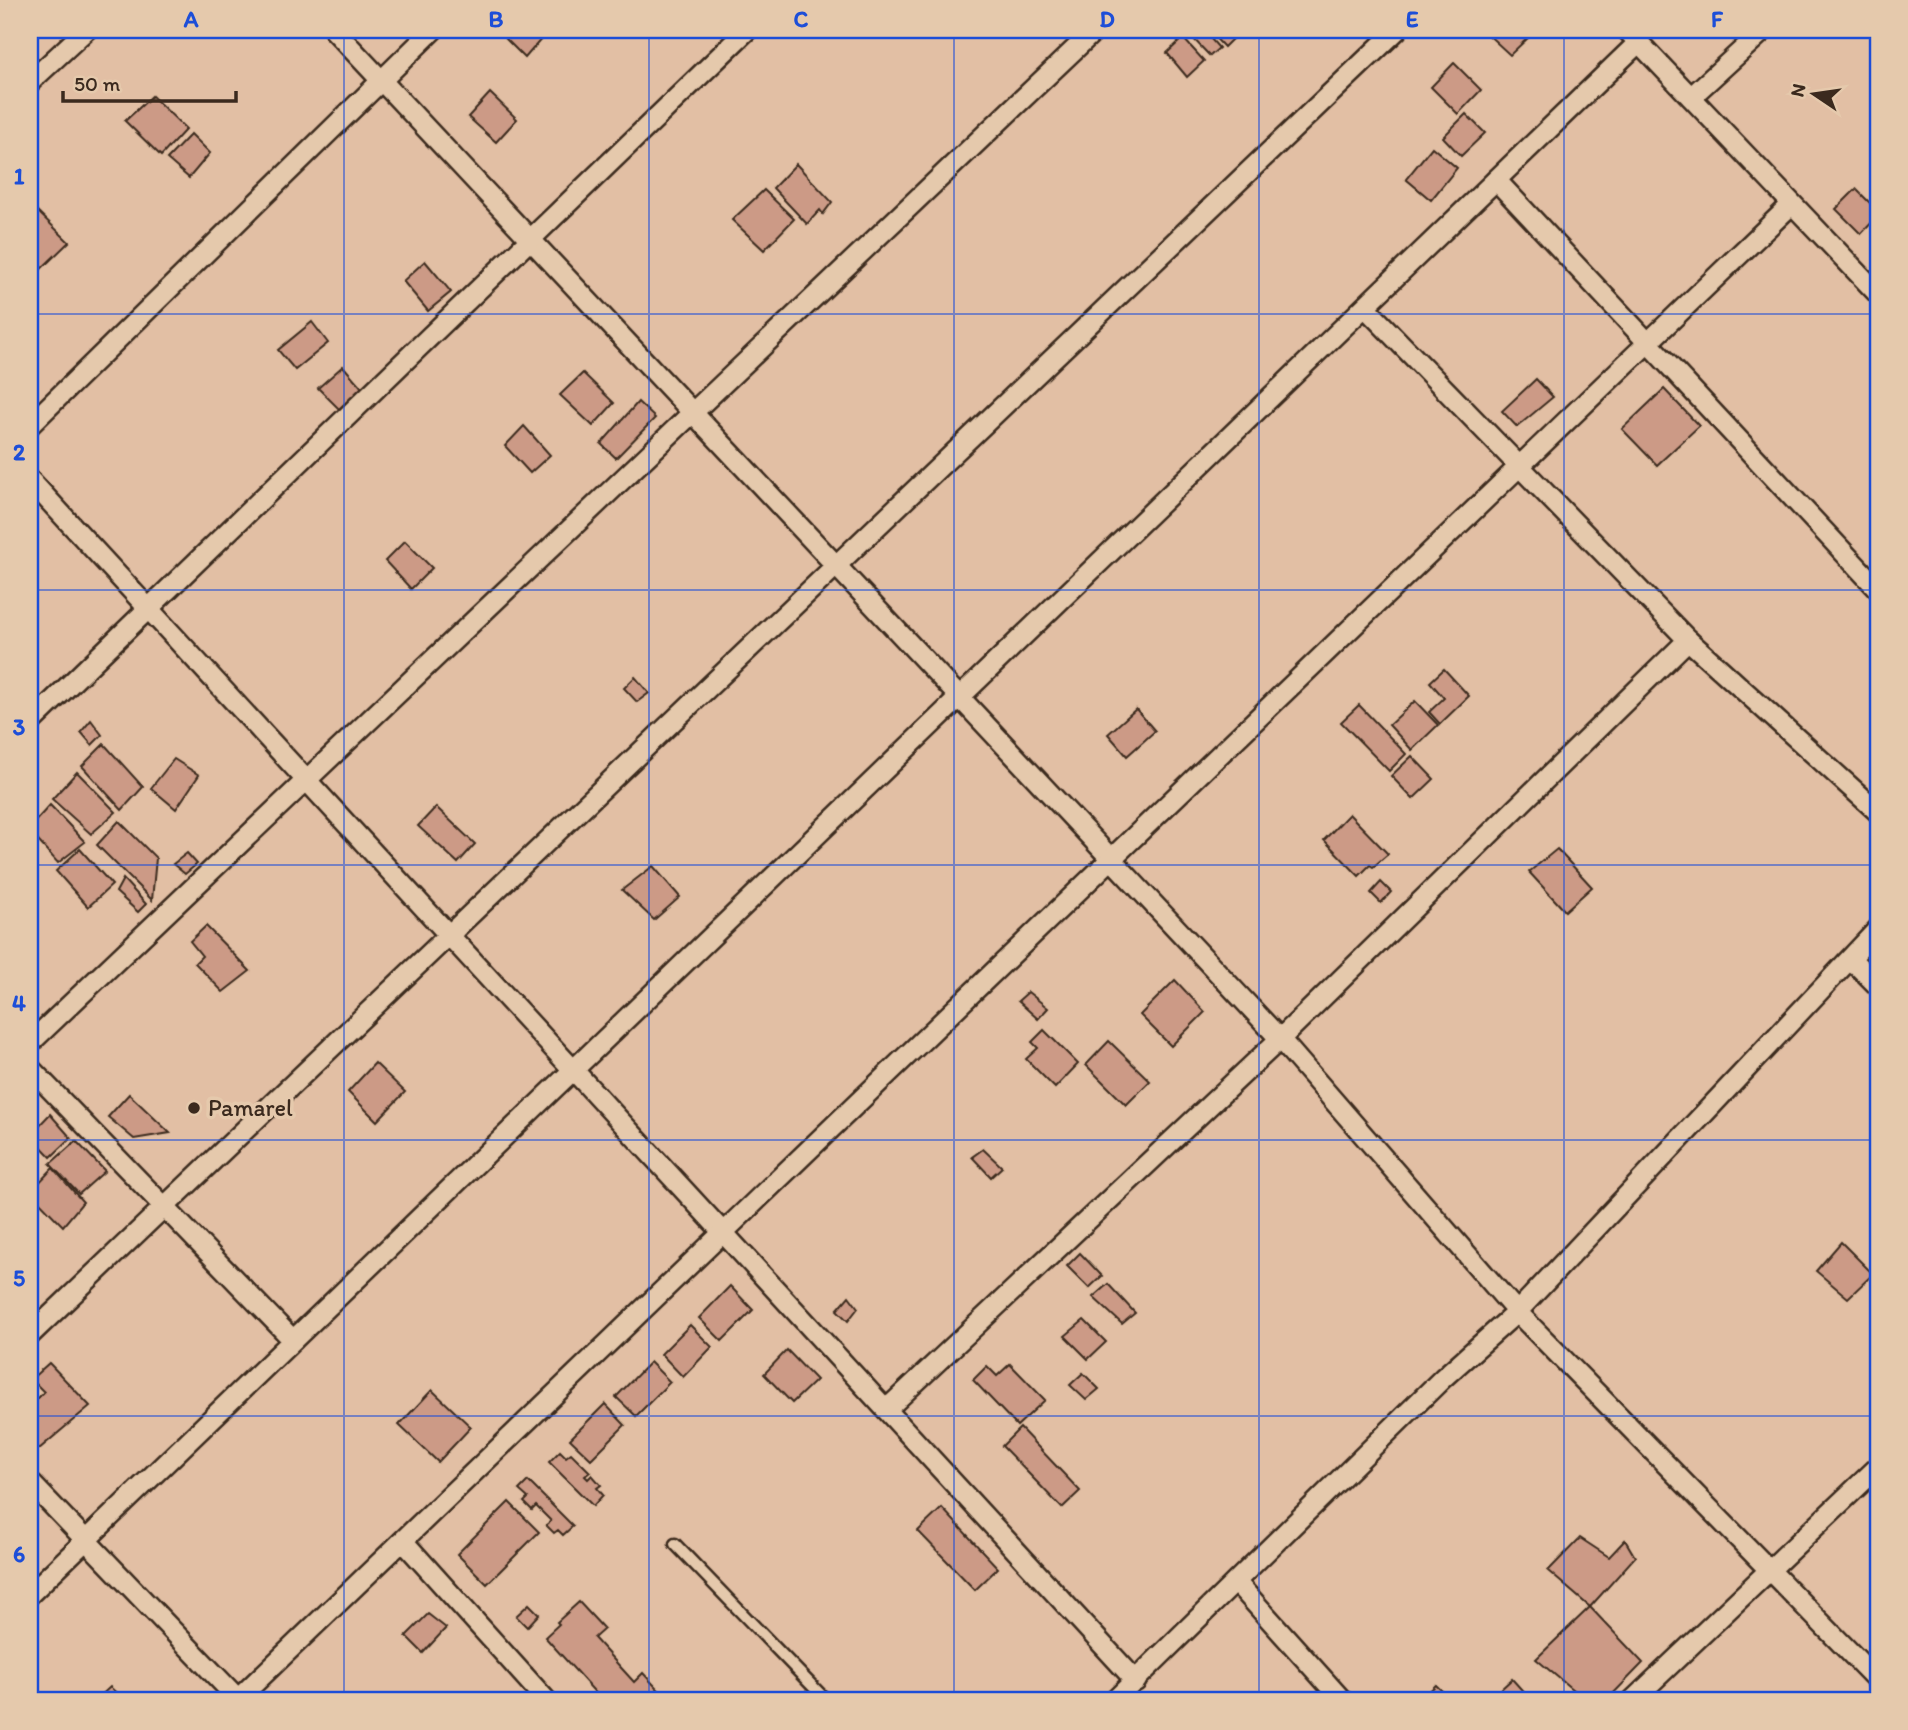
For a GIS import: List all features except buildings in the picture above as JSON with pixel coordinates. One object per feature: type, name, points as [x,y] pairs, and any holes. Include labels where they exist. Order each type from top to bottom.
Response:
[{"type":"street","points":[[30,82],[86,30]]},
{"type":"street","points":[[334,30],[1280,1039],[1517,1312],[1878,1681]]},
{"type":"street","points":[[30,425],[433,30]]},
{"type":"street","points":[[30,723],[747,30]]},
{"type":"street","points":[[30,1043],[1095,30]]},
{"type":"street","points":[[30,1335],[1397,30]]},
{"type":"street","points":[[1691,97],[1764,30]]},
{"type":"street","points":[[30,1594],[1496,180],[1633,36],[1878,294]]},
{"type":"street","points":[[1496,180],[1878,589]]},
{"type":"street","points":[[30,1482],[238,1700],[1792,204]]},
{"type":"street","points":[[1365,307],[1688,640],[1878,812]]},
{"type":"street","points":[[30,480],[1136,1681]]},
{"type":"street","points":[[887,1409],[1280,1039],[1688,640]]},
{"type":"street","points":[[1115,1700],[1443,1378],[1517,1312],[1878,929]]},
{"type":"street","points":[[1852,959],[1878,986]]},
{"type":"street","points":[[30,1068],[293,1340]]},
{"type":"street","points":[[1633,1700],[1878,1467]]},
{"type":"street","points":[[403,1541],[546,1700]]},
{"type":"street","points":[[1236,1582],[1342,1700]]},
{"type":"lane","points":[[675,1544],[826,1700]]},
{"type":"place","name":"Pamarel","points":[[194,1108]]}]
